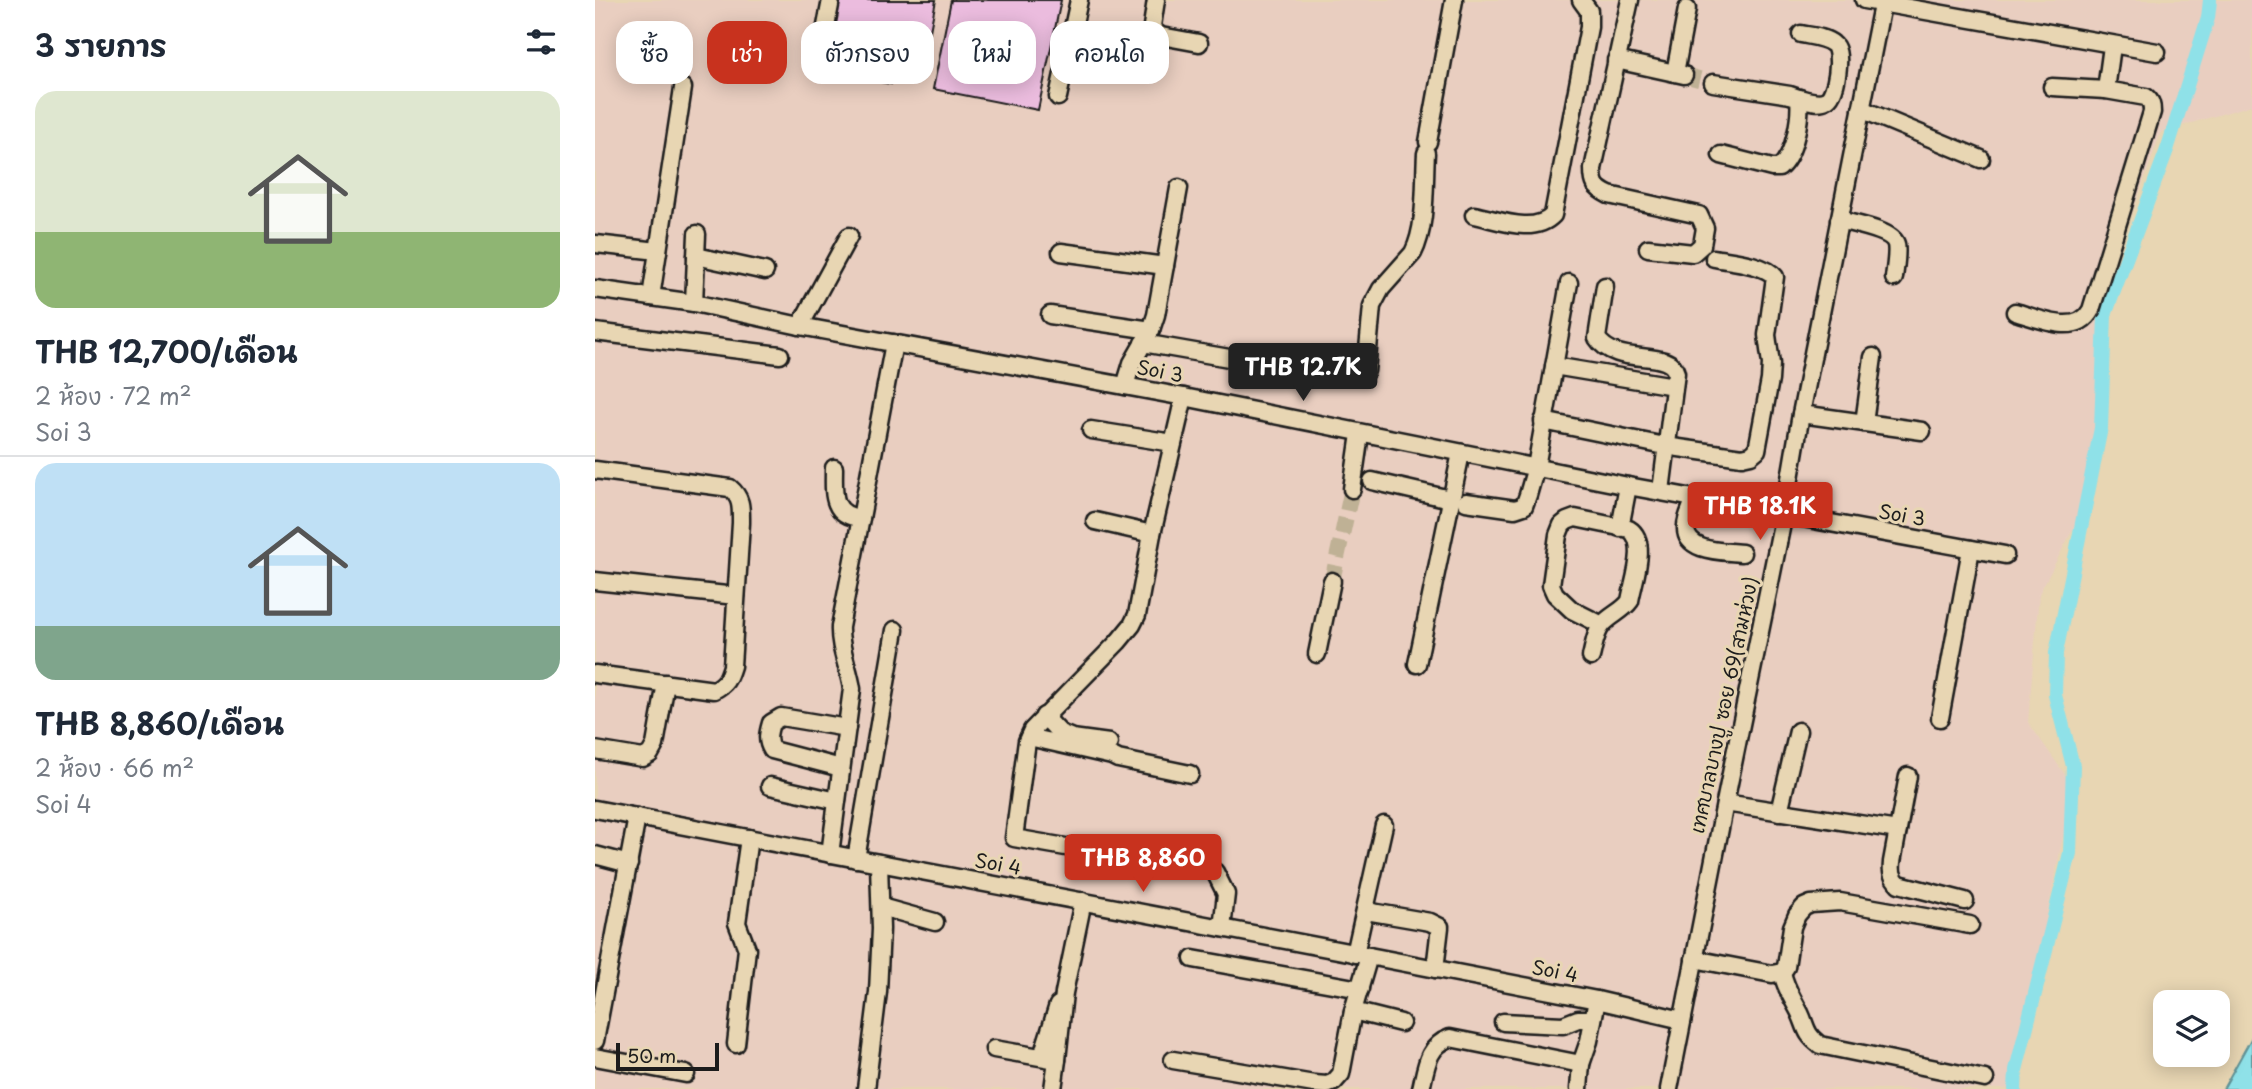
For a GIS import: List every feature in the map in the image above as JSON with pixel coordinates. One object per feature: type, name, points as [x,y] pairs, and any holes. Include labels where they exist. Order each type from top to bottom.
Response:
[{"type":"street","points":[[827,21],[831,0]]},
{"type":"street","points":[[1058,97],[1079,0]]},
{"type":"street","points":[[1156,0],[1152,26],[1155,32],[1161,36],[1199,43]]},
{"type":"street","points":[[1366,371],[1372,306],[1381,289],[1417,245],[1422,221],[1427,148],[1454,0]]},
{"type":"street","points":[[1475,215],[1532,227],[1546,222],[1553,215],[1588,27],[1589,11],[1581,0]]},
{"type":"street","points":[[1630,0],[1593,169],[1593,183],[1598,190],[1609,195],[1699,215],[1705,229],[1702,245],[1693,253],[1648,248]]},
{"type":"street","points":[[1864,0],[2157,52]]},
{"type":"street","name":"เทศบาลบางปู ซอย 69(สามห่วง)","points":[[1669,1089],[1883,2]]},
{"type":"street","points":[[1616,60],[1679,74],[1687,9]]},
{"type":"street","points":[[1713,83],[1820,102],[1828,100],[1833,94],[1838,49],[1834,44],[1801,34]]},
{"type":"street","points":[[2106,90],[2112,46]]},
{"type":"street","points":[[2015,312],[2064,324],[2086,319],[2152,112],[2149,99],[2145,97],[2106,90],[2052,87]]},
{"type":"street","points":[[651,297],[683,88]]},
{"type":"street","points":[[1721,155],[1772,169],[1779,168],[1790,154],[1799,119],[1799,98]]},
{"type":"street","points":[[1861,109],[1981,159]]},
{"type":"street","points":[[1125,386],[1132,363],[1156,315],[1179,187]]},
{"type":"street","points":[[1839,220],[1892,237],[1896,244],[1894,278]]},
{"type":"street","points":[[694,303],[697,234]]},
{"type":"street","points":[[800,326],[849,236]]},
{"type":"street","points":[[596,244],[658,251]]},
{"type":"street","points":[[1061,252],[1165,266]]},
{"type":"street","points":[[696,256],[765,271]]},
{"type":"street","points":[[1543,421],[1665,446],[1742,457],[1757,450],[1770,380],[1767,335],[1775,277],[1760,267],[1714,258]]},
{"type":"street","points":[[1372,481],[1458,500],[1515,509],[1524,506],[1536,467],[1569,283]]},
{"type":"street","points":[[1605,286],[1597,338],[1601,345],[1614,353],[1671,363],[1676,373],[1661,491]]},
{"type":"street","name":"Soi 3","points":[[595,289],[694,303],[800,326],[2005,555]]},
{"type":"street","points":[[1050,315],[1275,366]]},
{"type":"street","points":[[595,332],[780,355]]},
{"type":"street","points":[[830,853],[852,690],[850,672],[839,638],[840,627],[894,343]]},
{"type":"street","points":[[1864,423],[1873,357]]},
{"type":"street","points":[[1553,366],[1674,386]]},
{"type":"street","points":[[1175,866],[1014,838],[1029,737],[1044,716],[1132,625],[1137,615],[1152,534],[1184,397]]},
{"type":"street","points":[[1801,414],[1922,431]]},
{"type":"street","points":[[1091,430],[1173,443]]},
{"type":"street","points":[[1352,489],[1360,433]]},
{"type":"street","points":[[1417,663],[1458,500],[1461,453]]},
{"type":"street","points":[[834,467],[834,497],[839,508],[850,517],[861,518]]},
{"type":"street","points":[[595,470],[730,488],[741,503],[732,666],[724,685],[714,690],[595,674]]},
{"type":"street","points":[[1620,528],[1628,485]]},
{"type":"street","points":[[1695,498],[1686,527],[1692,543],[1699,547],[1742,553]]},
{"type":"street","points":[[1591,657],[1597,633],[1602,625],[1630,601],[1639,540],[1636,533],[1620,528],[1575,519],[1567,521],[1558,535],[1551,585],[1555,594],[1572,610],[1602,625]]},
{"type":"street","points":[[1095,521],[1152,534]]},
{"type":"street","points":[[1940,718],[1971,549]]},
{"type":"street","points":[[595,581],[736,596]]},
{"type":"street","points":[[1317,654],[1332,581]]},
{"type":"street","points":[[856,859],[895,630]]},
{"type":"street","points":[[595,750],[643,758],[650,754],[655,745],[666,683]]},
{"type":"street","points":[[1044,716],[1060,733],[1072,738],[1109,743]]},
{"type":"street","points":[[841,768],[772,750],[767,744],[768,732],[771,723],[781,717],[847,728]]},
{"type":"street","points":[[1779,812],[1798,731]]},
{"type":"street","points":[[1029,737],[1190,774]]},
{"type":"street","points":[[1908,776],[1891,871],[1899,884],[1965,901]]},
{"type":"street","points":[[769,786],[837,801]]},
{"type":"street","points":[[1725,803],[1898,830]]},
{"type":"street","name":"Soi 4","points":[[595,809],[1597,1000],[1682,1020]]},
{"type":"street","points":[[595,1041],[637,817]]},
{"type":"street","points":[[1173,1060],[1327,1085],[1334,1082],[1341,1074],[1353,1010],[1360,989],[1366,911],[1384,825]]},
{"type":"street","points":[[736,1044],[747,949],[737,923],[749,838]]},
{"type":"street","points":[[595,855],[629,864]]},
{"type":"street","points":[[866,1089],[878,992],[881,906],[879,863]]},
{"type":"street","points":[[1215,872],[1226,894],[1221,928]]},
{"type":"street","points":[[1053,1089],[1049,1058],[1054,1011],[1064,993],[1083,901]]},
{"type":"street","points":[[1694,959],[1772,974],[1782,972],[1786,967],[1792,927],[1797,915],[1811,904],[1840,902],[1970,925]]},
{"type":"street","points":[[881,906],[935,922]]},
{"type":"street","points":[[1366,911],[1430,922],[1440,927],[1435,969]]},
{"type":"street","points":[[1193,959],[1360,989]]},
{"type":"street","points":[[1782,972],[1785,987],[1801,1015],[1805,1030],[1820,1045],[1985,1079]]},
{"type":"street","points":[[1579,1089],[1581,1064],[1589,1041],[1597,1000]]},
{"type":"street","points":[[1353,1010],[1401,1023]]},
{"type":"street","points":[[1503,1022],[1563,1025],[1579,1019],[1593,1019]]},
{"type":"street","points":[[1421,1089],[1430,1053],[1440,1041],[1450,1038],[1581,1064]]},
{"type":"street","points":[[994,1049],[1049,1058]]},
{"type":"street","points":[[595,1057],[686,1074]]},
{"type":"shaded area","points":[[595,0],[2252,0],[2252,105],[2161,132],[2104,293],[2090,497],[2039,594],[2028,722],[2073,786],[2016,1073],[2016,1089],[595,1089]]},
{"type":"water","points":[[2252,1037],[2252,1089],[2223,1089]]},
{"type":"building","points":[[838,0],[936,0],[932,21],[834,21]]},
{"type":"building","points":[[951,0],[1061,0],[1057,21],[1050,21],[1050,53],[1038,110],[933,89]]},
{"type":"waterway","points":[[2015,1089],[2016,1070],[2070,853],[2073,766],[2055,695],[2056,653],[2101,428],[2105,315],[2168,147],[2208,18],[2210,0]]},
{"type":"tunnel","points":[[1684,75],[1713,83]]},
{"type":"tunnel","points":[[1332,581],[1352,489]]}]
